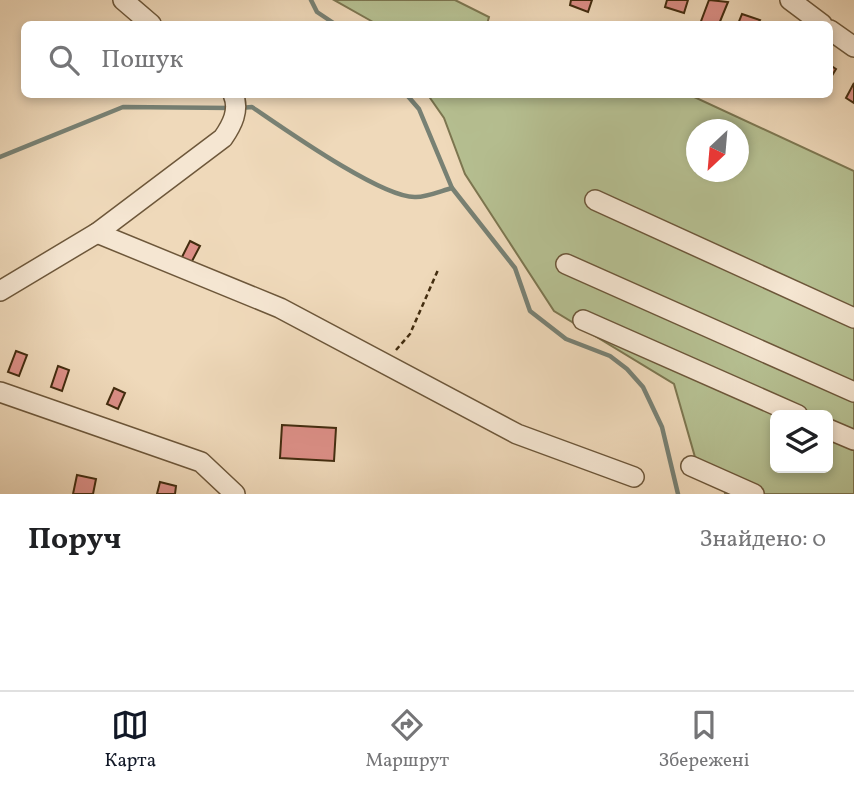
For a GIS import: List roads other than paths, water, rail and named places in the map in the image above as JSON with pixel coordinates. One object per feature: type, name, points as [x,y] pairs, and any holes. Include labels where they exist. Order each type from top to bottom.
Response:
[{"type":"street","points":[[123,0],[148,21]]},
{"type":"street","points":[[790,0],[818,21]]},
{"type":"street","points":[[833,32],[854,47]]},
{"type":"street","points":[[0,291],[97,233],[223,138],[234,103]]},
{"type":"street","points":[[595,200],[854,318]]},
{"type":"street","points":[[97,233],[280,307],[517,434],[634,477]]},
{"type":"street","points":[[566,264],[854,392]]},
{"type":"street","points":[[583,320],[787,410]]},
{"type":"street","points":[[0,393],[201,462],[235,494]]},
{"type":"street","points":[[833,431],[854,440]]},
{"type":"street","points":[[691,466],[754,494]]},
{"type":"waterway","points":[[311,0],[317,12],[330,21]]},
{"type":"waterway","points":[[409,98],[419,109],[452,188],[515,268],[530,311],[566,339],[610,356],[627,369],[643,387],[662,427],[678,494]]},
{"type":"waterway","points":[[0,157],[123,107],[232,108]]},
{"type":"waterway","points":[[240,108],[252,107],[333,161],[401,195],[420,197],[452,188]]}]
